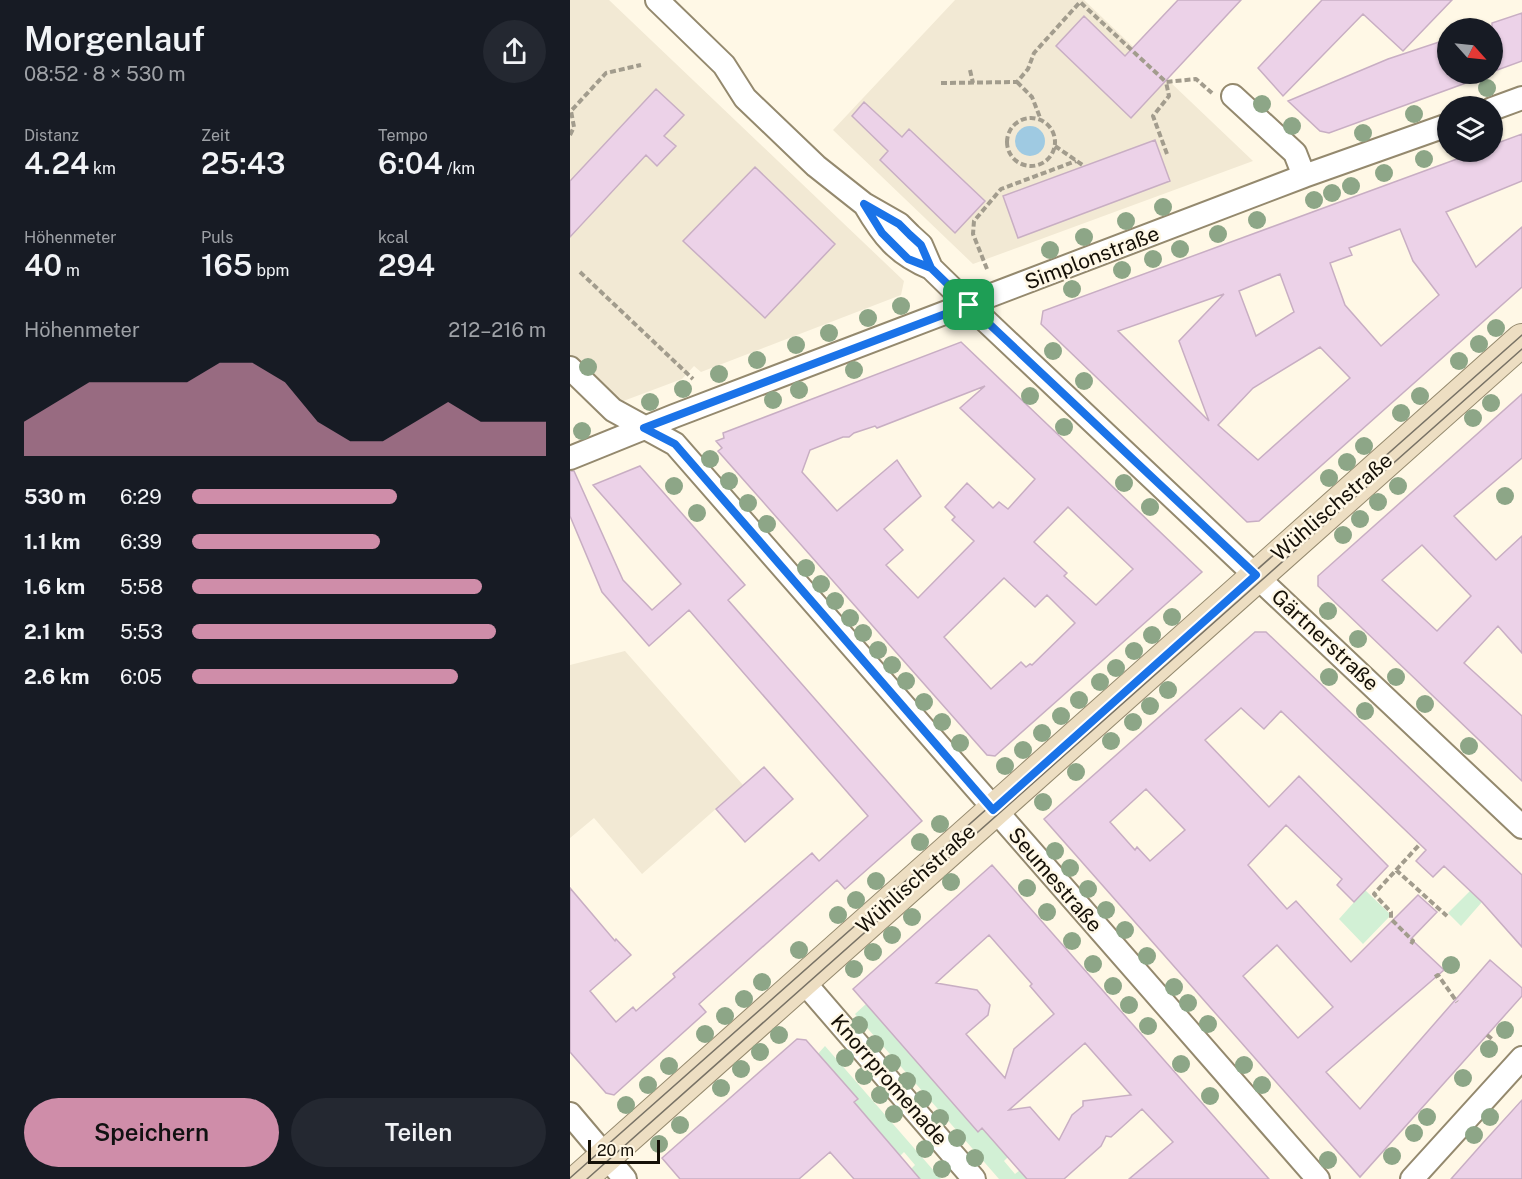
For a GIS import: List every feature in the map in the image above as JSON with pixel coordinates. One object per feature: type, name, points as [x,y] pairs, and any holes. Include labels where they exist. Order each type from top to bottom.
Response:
[{"type":"street","name":"Gärtnerstraße","points":[[657,0],[724,65],[745,98],[816,166],[864,204],[899,224],[921,245],[931,268],[969,305],[1522,827]]},
{"type":"street","points":[[1225,97],[1295,153],[1304,176]]},
{"type":"street","points":[[1503,105],[1522,98]]},
{"type":"street","name":"Simplonstraße","points":[[570,458],[1304,176],[1437,129]]},
{"type":"street","name":"Wühlischstraße","points":[[580,1179],[615,1167],[803,981],[1522,340]]},
{"type":"street","name":"Seumestraße","points":[[570,368],[613,410],[675,444],[1318,1179]]},
{"type":"street","name":"Knorrpromenade","points":[[803,981],[974,1179]]},
{"type":"street","points":[[1412,1179],[1522,1058]]},
{"type":"street","points":[[570,1114],[615,1167]]},
{"type":"path","points":[[1017,82],[1028,69],[1034,53],[1080,2],[1166,82],[1169,96],[1153,116],[1167,154]]},
{"type":"path","points":[[570,135],[574,127],[571,111],[606,72],[641,65]]},
{"type":"path","points":[[970,70],[973,83]]},
{"type":"path","points":[[1166,82],[1196,79],[1225,97]]},
{"type":"path","points":[[941,83],[1017,82],[1032,97],[1041,120],[1052,131],[1055,146],[1047,160],[1033,167],[1018,163],[1008,150],[1006,142],[1011,127],[1025,119],[1041,120]]},
{"type":"path","points":[[1055,146],[1084,166]]},
{"type":"path","points":[[987,269],[973,234],[974,220],[1001,189],[1077,161]]},
{"type":"path","points":[[580,272],[693,379]]},
{"type":"path","points":[[1411,944],[1413,941],[1391,919],[1391,912],[1374,894],[1420,844]]},
{"type":"path","points":[[1396,870],[1447,916]]},
{"type":"path","points":[[1435,977],[1438,975],[1457,1002]]},
{"type":"path","points":[[1487,1035],[1492,1040]]},
{"type":"shaded area","points":[[570,0],[609,0],[904,281],[901,295],[701,372],[694,366],[682,379],[618,403],[570,357]]},
{"type":"shaded area","points":[[955,0],[1084,0],[1253,161],[973,264],[833,130]]},
{"type":"shaded area","points":[[625,651],[743,785],[642,874],[594,818],[570,838],[570,665]]},
{"type":"green space","points":[[1365,890],[1391,915],[1363,944],[1339,919]]},
{"type":"green space","points":[[1470,891],[1482,902],[1461,926],[1448,913]]},
{"type":"green space","points":[[866,1004],[978,1132],[983,1128],[1008,1157],[1004,1161],[1015,1174],[1020,1170],[1027,1179],[999,1179],[855,1014]]},
{"type":"green space","points":[[825,1046],[941,1179],[920,1179],[911,1169],[915,1165],[904,1152],[900,1156],[854,1102],[858,1099],[816,1056]]},
{"type":"water","points":[[1030,126],[1041,130],[1045,141],[1041,152],[1030,156],[1019,152],[1015,141],[1019,130]]},
{"type":"building","points":[[1178,0],[1241,0],[1131,118],[1056,46],[1084,16],[1125,56]]},
{"type":"building","points":[[1322,0],[1452,0],[1403,51],[1363,14],[1283,96],[1258,68]]},
{"type":"building","points":[[1522,13],[1522,61],[1503,68],[1503,19]]},
{"type":"building","points":[[1437,43],[1437,84],[1463,84],[1329,133],[1320,131],[1288,101],[1388,59]]},
{"type":"building","points":[[656,89],[684,115],[664,136],[676,146],[657,166],[646,155],[570,237],[570,181]]},
{"type":"building","points":[[864,102],[902,137],[909,129],[985,201],[955,233],[880,160],[888,151],[852,116]]},
{"type":"building","points":[[1522,134],[1522,181],[1446,212],[1476,267],[1522,227],[1522,287],[1259,521],[1247,522],[1041,324],[1043,311],[1449,162],[1503,162],[1503,141]],"holes":[[[1400,229],[1413,261],[1439,295],[1381,346],[1345,305],[1330,263],[1352,255],[1349,248]],[[1280,274],[1294,312],[1256,336],[1239,291]],[[1224,294],[1179,341],[1209,421],[1118,331]],[[1320,347],[1350,378],[1258,460],[1218,425],[1253,388]]]},
{"type":"building","points":[[1155,140],[1170,181],[1018,238],[1003,196]]},
{"type":"building","points":[[755,167],[835,244],[765,318],[683,241]]},
{"type":"building","points":[[961,342],[1202,572],[995,756],[987,755],[718,451],[722,448],[716,441],[724,438],[723,433]],"holes":[[[985,386],[960,408],[1035,479],[1008,509],[999,502],[993,508],[967,483],[945,507],[955,517],[952,520],[974,541],[918,598],[886,565],[903,550],[884,529],[921,496],[897,460],[837,511],[802,472],[810,450],[875,426],[877,428]],[[1068,507],[1133,569],[1096,605],[1064,576],[1067,573],[1034,542]],[[1004,578],[1035,607],[1047,595],[1075,623],[1032,665],[1026,667],[1021,662],[991,689],[944,637]]]},
{"type":"building","points":[[1522,394],[1522,458],[1454,516],[1496,560],[1522,536],[1522,653],[1498,626],[1464,663],[1522,716],[1522,781],[1318,586],[1318,576]],"holes":[[[1422,545],[1471,596],[1437,631],[1382,580]]]},
{"type":"building","points":[[640,466],[745,585],[728,600],[922,821],[845,889],[837,880],[699,1004],[706,1012],[614,1095],[606,1093],[570,1052],[570,888],[615,941],[616,939],[631,955],[590,991],[616,1022],[633,1007],[636,1011],[675,977],[673,974],[812,853],[819,861],[868,816],[689,610],[649,646],[602,592],[570,516],[570,471],[574,471],[623,580],[652,610],[681,584],[593,485]]},
{"type":"building","points":[[1255,632],[1266,632],[1522,875],[1522,947],[1482,902],[1444,866],[1433,877],[1416,861],[1426,850],[1281,711],[1264,729],[1241,708],[1205,740],[1269,807],[1299,776],[1388,866],[1354,902],[1337,885],[1342,879],[1286,825],[1248,865],[1287,909],[1296,901],[1351,962],[1418,895],[1437,912],[1411,939],[1444,970],[1326,1072],[1360,1109],[1490,960],[1522,988],[1522,996],[1360,1177],[1044,819]],"holes":[[[1146,789],[1185,830],[1150,861],[1137,847],[1135,850],[1110,822]],[[1277,945],[1333,1007],[1298,1038],[1243,976]]]},
{"type":"building","points":[[764,767],[793,799],[745,842],[716,809]]},
{"type":"building","points":[[992,865],[1269,1179],[1129,1179],[1173,1142],[1142,1109],[1111,1137],[1106,1136],[1101,1146],[1064,1179],[1027,1179],[982,1128],[978,1132],[853,989]],"holes":[[[989,935],[1032,984],[1030,986],[1054,1014],[1014,1049],[1005,1078],[966,1034],[988,1015],[990,1005],[977,990],[936,983]],[[1085,1043],[1131,1095],[1083,1101],[1083,1106],[1072,1115],[1059,1140],[1030,1107],[1009,1110]]]},
{"type":"building","points":[[797,1039],[806,1040],[858,1099],[854,1102],[920,1179],[854,1179],[830,1152],[799,1179],[680,1179],[662,1158]]},
{"type":"building","points":[[1522,1100],[1522,1179],[1451,1179],[1482,1144]]},
{"type":"tram line","points":[[570,1178],[1522,335]]},
{"type":"tram line","points":[[587,1179],[1522,349]]},
{"type":"route","points":[[969,305],[931,268],[921,245],[899,224],[864,204],[882,233],[908,259],[931,268],[969,305],[644,428],[675,444],[993,810],[1256,575],[1207,526],[969,305]]}]
